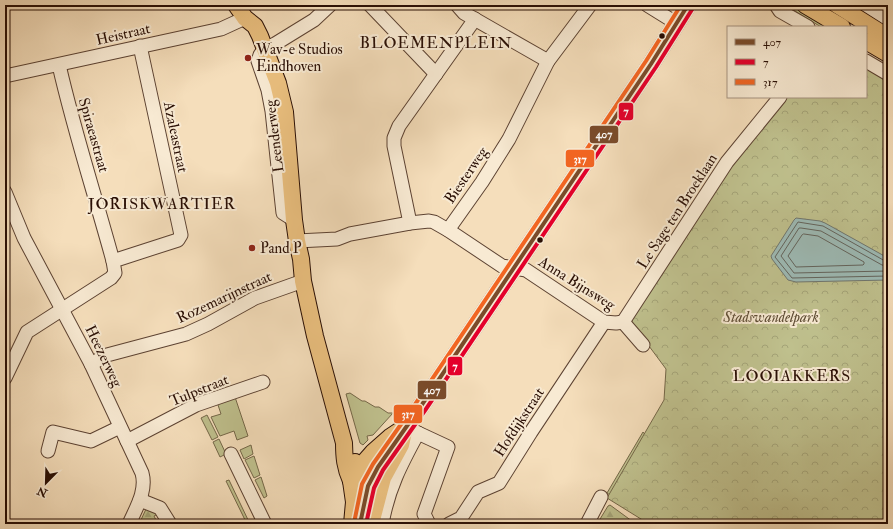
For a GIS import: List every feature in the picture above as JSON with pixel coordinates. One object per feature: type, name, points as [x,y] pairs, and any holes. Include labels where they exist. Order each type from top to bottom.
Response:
[{"type":"main road","points":[[375,522],[383,478],[411,430],[430,393],[513,268],[523,266],[543,235],[550,213],[651,64],[688,5]]},
{"type":"main road","points":[[805,5],[840,26]]},
{"type":"main road","points":[[837,5],[888,37]]},
{"type":"main road","name":"Leenderweg","points":[[241,12],[255,26],[278,83],[284,112],[289,217],[297,245],[297,267],[302,277],[315,336],[344,443],[355,475],[368,486],[375,522]]},
{"type":"main road","points":[[867,42],[888,54]]},
{"type":"main road","points":[[352,524],[355,475],[372,452],[390,437],[411,430]]},
{"type":"street","points":[[264,49],[314,20],[330,5]]},
{"type":"street","points":[[370,5],[436,74]]},
{"type":"street","points":[[457,5],[464,13],[548,61]]},
{"type":"street","name":"Biesterweg","points":[[448,230],[482,182],[509,139],[548,61],[590,5]]},
{"type":"street","points":[[647,5],[676,23]]},
{"type":"street","points":[[776,5],[780,11],[806,26]]},
{"type":"street","points":[[866,5],[888,18]]},
{"type":"street","name":"Heistraat","points":[[5,76],[222,29],[241,12]]},
{"type":"street","points":[[410,223],[394,146],[394,138],[399,126],[475,19]]},
{"type":"street","name":"Azaleastraat","points":[[112,260],[178,240],[181,235],[140,46]]},
{"type":"street","points":[[867,62],[888,74]]},
{"type":"street","name":"Spiraeastraat","points":[[59,65],[70,111],[100,214],[115,274],[62,310]]},
{"type":"street","name":"Le Sage ten Broeklaan","points":[[624,322],[727,162],[779,98]]},
{"type":"street","name":"Heezerweg","points":[[6,201],[91,364],[142,473],[144,480],[143,490],[129,524]]},
{"type":"street","points":[[297,245],[337,239],[350,234],[410,223],[429,221],[434,222],[448,230]]},
{"type":"street","name":"Anna Bijnsweg","points":[[448,230],[502,266],[526,270],[604,322],[616,324],[624,322]]},
{"type":"street","name":"Rozemarijnstraat","points":[[91,364],[107,355],[186,334],[262,295],[302,277]]},
{"type":"street","points":[[6,371],[27,332],[62,310]]},
{"type":"street","name":"Hofdijkstraat","points":[[449,524],[461,518],[478,492],[498,483],[530,432],[604,322]]},
{"type":"street","points":[[624,322],[643,345]]},
{"type":"street","name":"Tulpstraat","points":[[127,441],[196,405],[263,382]]},
{"type":"street","points":[[48,451],[53,432],[91,441],[120,428]]},
{"type":"street","points":[[411,430],[448,447],[424,514],[429,524]]},
{"type":"street","points":[[231,454],[265,524]]},
{"type":"street","points":[[587,524],[601,497]]},
{"type":"street","points":[[140,500],[160,508],[170,524]]},
{"type":"green space","points":[[779,5],[797,5],[833,26],[819,26],[787,6]]},
{"type":"green space","name":"Stadswandelpark","points":[[867,64],[888,76],[888,524],[649,524],[607,498],[664,400],[666,369],[629,319],[731,165],[786,98],[867,98]]},
{"type":"green space","points":[[350,393],[362,401],[365,401],[375,407],[379,407],[388,413],[393,413],[373,435],[367,436],[368,440],[363,445],[360,443],[346,394]]},
{"type":"green space","points":[[235,397],[248,436],[237,440],[234,431],[220,436],[211,417],[221,414],[217,402]]},
{"type":"green space","points":[[207,415],[218,437],[212,440],[201,418]]},
{"type":"green space","points":[[643,432],[648,438],[613,497],[607,493]]},
{"type":"green space","points":[[219,439],[226,454],[220,457],[213,442]]},
{"type":"green space","points":[[251,445],[253,454],[244,459],[240,450]]},
{"type":"green space","points":[[254,456],[260,475],[254,478],[245,460]]},
{"type":"green space","points":[[261,477],[267,496],[264,498],[255,480]]},
{"type":"green space","points":[[229,480],[250,524],[247,524],[226,481]]},
{"type":"green space","points":[[610,505],[636,524],[597,524]]},
{"type":"green space","points":[[146,509],[160,513],[154,516],[158,524],[146,524],[140,522]]},
{"type":"water","points":[[796,218],[825,223],[888,258],[888,280],[796,282],[788,280],[771,256]]},
{"type":"transit line","name":"317","points":[[354,523],[362,484],[373,464],[416,403],[646,61],[681,5]]},
{"type":"transit line","name":"407","points":[[360,524],[368,486],[378,467],[421,406],[651,64],[688,5]]},
{"type":"transit line","name":"7","points":[[366,524],[374,488],[383,470],[426,409],[656,67],[693,8]]},
{"type":"place","name":"Wav-e Studios Eindhoven","points":[[248,58]]},
{"type":"place","name":"Pand P","points":[[252,248]]},
{"type":"district","name":"BLOEMENPLEIN","points":[[436,42]]},
{"type":"district","name":"JORISKWARTIER","points":[[162,203]]},
{"type":"district","name":"LOOIAKKERS","points":[[792,375]]}]
